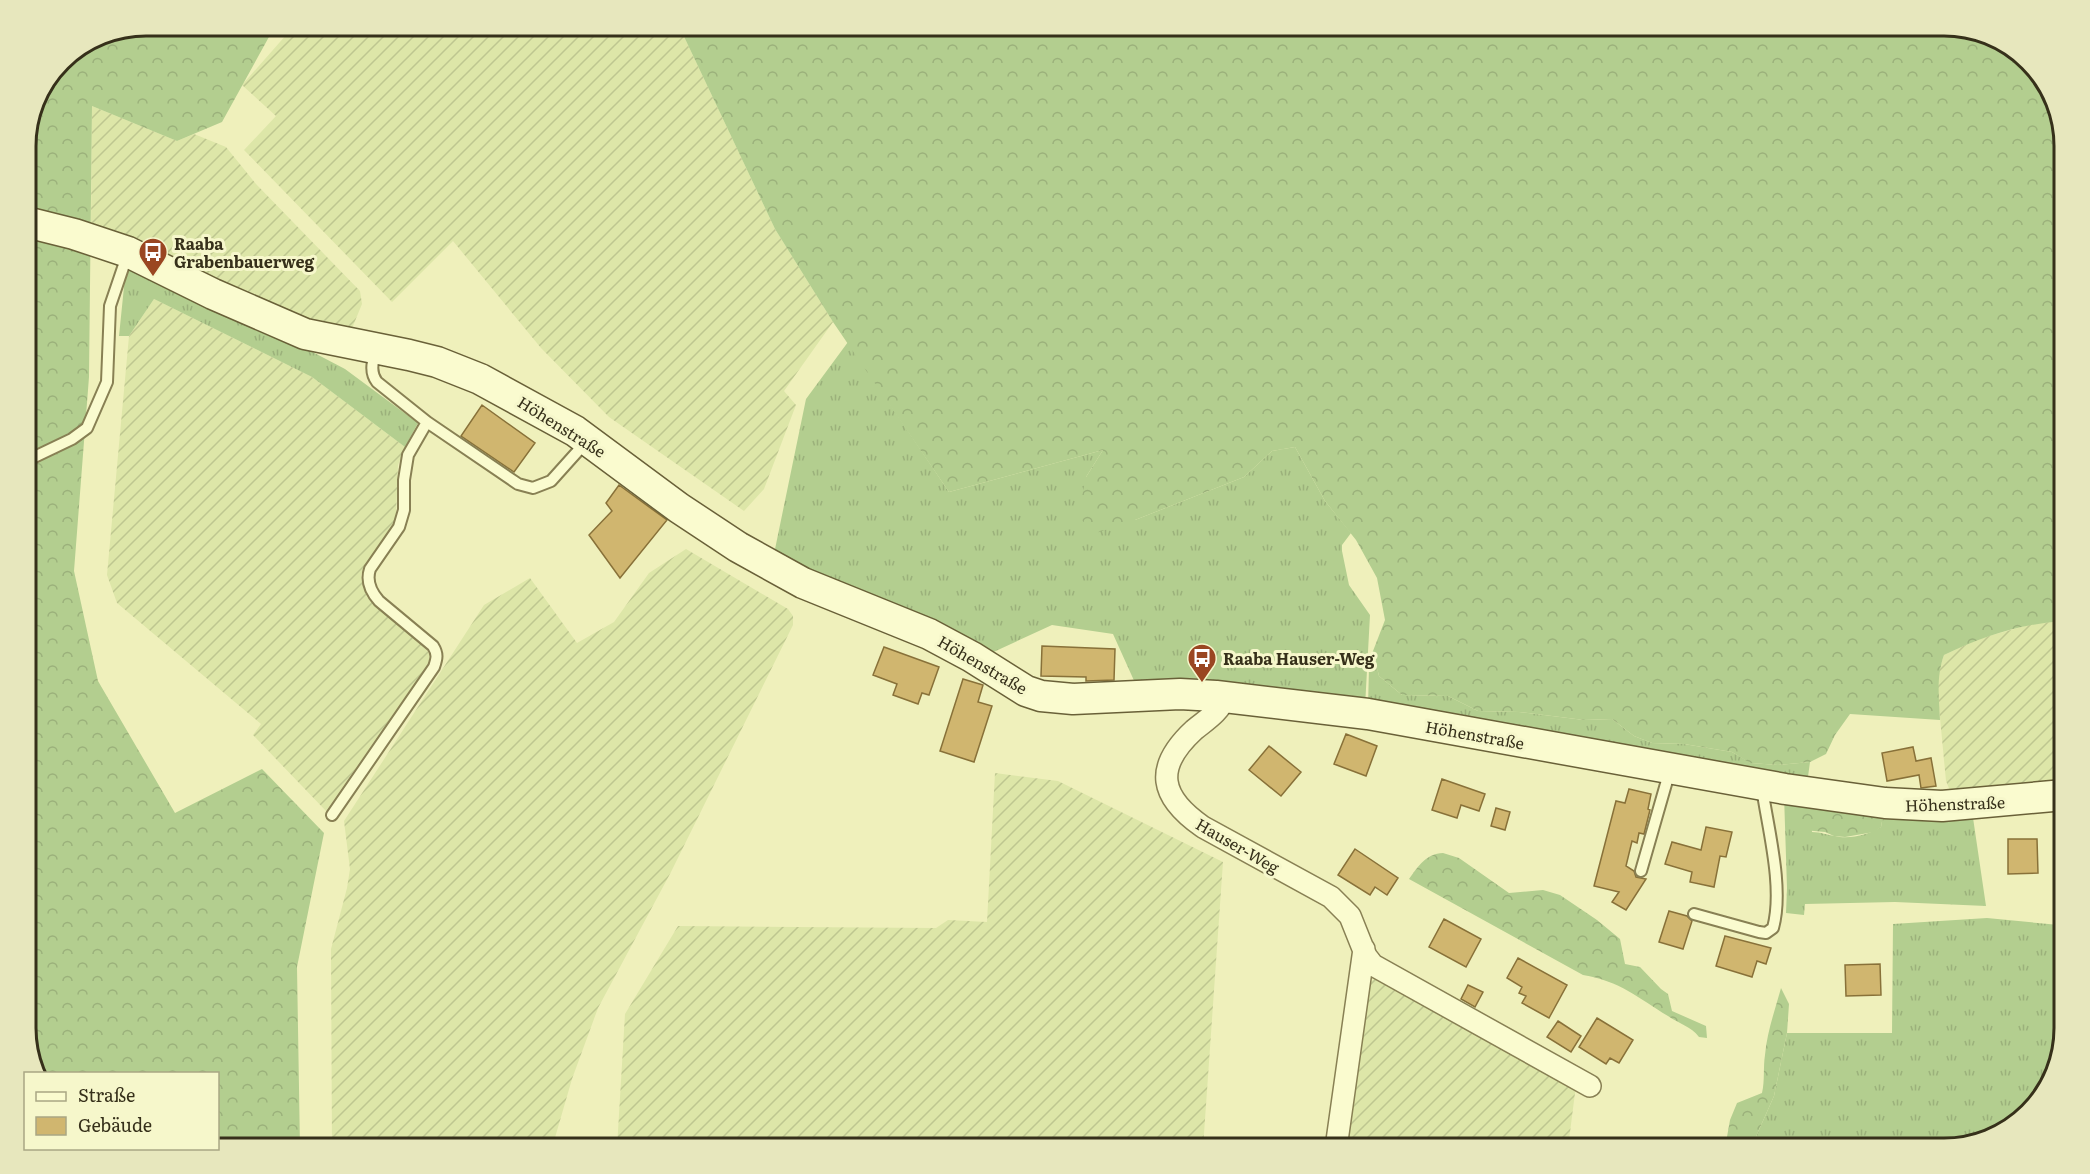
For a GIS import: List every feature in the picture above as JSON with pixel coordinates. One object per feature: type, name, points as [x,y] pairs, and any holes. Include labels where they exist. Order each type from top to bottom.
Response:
[{"type":"street","name":"Höhenstraße","points":[[36,224],[128,252],[213,294],[315,337],[437,362],[480,379],[575,431],[679,508],[738,547],[803,583],[929,634],[972,657],[1026,691],[1056,699],[1180,694],[1368,714],[1761,785],[1884,803],[1919,806],[1972,804],[2054,796]]},
{"type":"street","name":"Hauser-Weg","points":[[1225,698],[1219,709],[1193,731],[1171,759],[1167,771],[1168,790],[1186,815],[1331,897],[1350,916],[1366,956],[1373,965],[1590,1086]]},
{"type":"street","points":[[1338,1138],[1364,949]]},
{"type":"lane","points":[[36,456],[72,439],[87,428],[107,382],[110,306],[128,252]]},
{"type":"lane","points":[[376,349],[371,367],[377,382],[427,422],[518,484],[533,488],[551,481],[587,440]]},
{"type":"lane","points":[[332,815],[434,667],[437,658],[436,652],[428,641],[372,594],[368,575],[399,527],[402,518],[408,455],[427,422]]},
{"type":"lane","points":[[1641,871],[1671,769]]},
{"type":"lane","points":[[1694,914],[1759,932],[1766,933],[1773,928],[1777,905],[1776,884],[1761,785]]},
{"type":"green space","points":[[269,36],[222,122],[177,141],[92,106],[89,377],[74,571],[98,681],[175,813],[262,769],[324,833],[297,967],[300,1138],[219,1138],[219,1072],[45,1072],[36,1035],[36,139],[44,104],[68,68],[97,47],[125,38]]},
{"type":"green space","points":[[285,36],[684,36],[775,229],[833,322],[784,391],[796,405],[764,489],[744,511],[609,417],[541,348],[453,241],[392,302],[244,150],[276,116],[242,85]]},
{"type":"green space","points":[[684,36],[1944,36],[1986,44],[2011,59],[2031,79],[2046,104],[2054,139],[2054,622],[2002,632],[1944,655],[1939,679],[1940,720],[1850,714],[1835,735],[1826,754],[1810,762],[1778,765],[1750,763],[1732,752],[1684,744],[1652,743],[1634,736],[1612,719],[1584,720],[1519,712],[1478,711],[1448,696],[1402,695],[1379,676],[1373,651],[1385,620],[1377,578],[1356,540],[1325,501],[1295,447],[1272,451],[1244,477],[1093,534],[1078,515],[1086,477],[1103,450],[949,492],[833,322],[775,229]]},
{"type":"green space","points":[[92,106],[177,141],[194,134],[226,147],[256,184],[360,291],[362,304],[348,338],[124,240],[91,222]]},
{"type":"green space","points":[[130,268],[303,347],[345,369],[418,423],[405,447],[312,377],[154,299],[129,336],[119,336],[125,277]]},
{"type":"green space","points":[[154,299],[312,377],[405,447],[398,465],[396,517],[364,566],[361,575],[367,597],[423,646],[430,657],[428,664],[326,811],[253,735],[261,724],[117,603],[107,575],[129,336]]},
{"type":"green space","points":[[848,342],[949,492],[1103,450],[1086,477],[1135,520],[1244,477],[1272,451],[1295,447],[1325,501],[1351,533],[1342,545],[1349,585],[1370,615],[1365,707],[1136,685],[1113,634],[1052,625],[987,655],[774,554],[806,399]]},
{"type":"green space","points":[[686,549],[788,609],[793,616],[793,625],[671,872],[598,1008],[572,1079],[555,1138],[332,1138],[331,949],[350,869],[344,821],[484,605],[530,578],[577,643],[614,622],[649,573]]},
{"type":"green space","points":[[2054,622],[2054,788],[1953,798],[1946,781],[1937,686],[1944,655],[1978,639],[2036,623]]},
{"type":"green space","points":[[1373,651],[1379,676],[1402,695],[1448,696],[1478,711],[1519,712],[1584,720],[1612,719],[1634,736],[1652,743],[1684,744],[1732,752],[1751,763],[1778,765],[1810,762],[1807,784],[1368,707],[1369,667]]},
{"type":"green space","points":[[995,773],[1058,781],[1223,862],[1204,1138],[618,1138],[625,1014],[678,926],[936,928],[948,920],[987,922]]},
{"type":"green space","points":[[1784,795],[1809,799],[1812,832],[1841,837],[1859,836],[1881,827],[1884,810],[1972,811],[1986,906],[1895,902],[1805,904],[1804,915],[1786,913]]},
{"type":"green space","points":[[1800,806],[1884,810],[1881,827],[1874,832],[1845,837],[1803,830],[1797,825]]},
{"type":"green space","points":[[1443,853],[1459,858],[1509,893],[1543,890],[1560,895],[1597,920],[1620,939],[1625,964],[1640,967],[1668,994],[1672,1011],[1706,1026],[1707,1038],[1699,1037],[1689,1028],[1628,991],[1608,981],[1583,975],[1409,879],[1427,858]]},
{"type":"green space","points":[[1987,918],[2054,925],[2053,1042],[2046,1070],[2039,1083],[2022,1106],[1999,1123],[1986,1130],[1958,1137],[1755,1138],[1774,1096],[1787,1033],[1892,1033],[1893,924]]},
{"type":"green space","points":[[1377,977],[1576,1085],[1569,1138],[1345,1138],[1369,983]]},
{"type":"green space","points":[[1781,988],[1789,1004],[1787,1033],[1774,1096],[1755,1138],[1727,1138],[1730,1120],[1737,1103],[1762,1093],[1764,1060]]},
{"type":"building","points":[[482,405],[535,443],[514,472],[461,436]]},
{"type":"building","points":[[619,485],[667,520],[620,578],[589,535],[612,511],[606,503]]},
{"type":"building","points":[[1042,646],[1115,649],[1114,680],[1086,681],[1086,677],[1041,676]]},
{"type":"building","points":[[884,647],[939,667],[929,695],[922,693],[918,704],[893,695],[897,684],[873,675]]},
{"type":"building","points":[[963,679],[983,685],[978,702],[992,706],[974,762],[940,751]]},
{"type":"building","points":[[1346,734],[1377,746],[1366,776],[1334,764]]},
{"type":"building","points":[[1269,746],[1301,772],[1281,796],[1249,770]]},
{"type":"building","points":[[1913,747],[1916,761],[1931,758],[1936,786],[1921,788],[1919,775],[1887,781],[1882,753]]},
{"type":"building","points":[[1442,779],[1485,794],[1479,811],[1461,805],[1457,818],[1432,810]]},
{"type":"building","points":[[1629,789],[1651,794],[1644,834],[1639,833],[1637,843],[1632,841],[1626,866],[1634,871],[1636,877],[1646,879],[1626,910],[1612,902],[1619,892],[1594,886],[1616,801],[1625,803]]},
{"type":"building","points":[[1496,808],[1510,812],[1505,830],[1491,826]]},
{"type":"building","points":[[1706,827],[1732,832],[1726,857],[1720,856],[1714,887],[1690,882],[1692,872],[1665,864],[1672,842],[1701,850]]},
{"type":"building","points":[[2008,839],[2037,839],[2038,873],[2008,874]]},
{"type":"building","points":[[1355,849],[1398,878],[1387,895],[1375,887],[1370,895],[1338,875]]},
{"type":"building","points":[[1669,911],[1687,916],[1692,921],[1683,949],[1659,942]]},
{"type":"building","points":[[1444,919],[1481,939],[1466,967],[1429,947]]},
{"type":"building","points":[[1725,936],[1771,948],[1766,964],[1757,961],[1752,977],[1716,966]]},
{"type":"building","points":[[1518,958],[1567,985],[1549,1018],[1522,1003],[1526,996],[1519,993],[1522,987],[1507,978]]},
{"type":"building","points":[[1880,964],[1881,995],[1846,996],[1845,965]]},
{"type":"building","points":[[1468,985],[1483,992],[1475,1007],[1461,999]]},
{"type":"building","points":[[1597,1018],[1633,1040],[1619,1063],[1610,1058],[1606,1064],[1579,1047]]},
{"type":"building","points":[[1558,1021],[1581,1036],[1571,1052],[1547,1037]]},
{"type":"place","name":"Raaba Grabenbauerweg","points":[[153,278]]},
{"type":"place","name":"Raaba Hauser-Weg","points":[[1202,684]]}]
